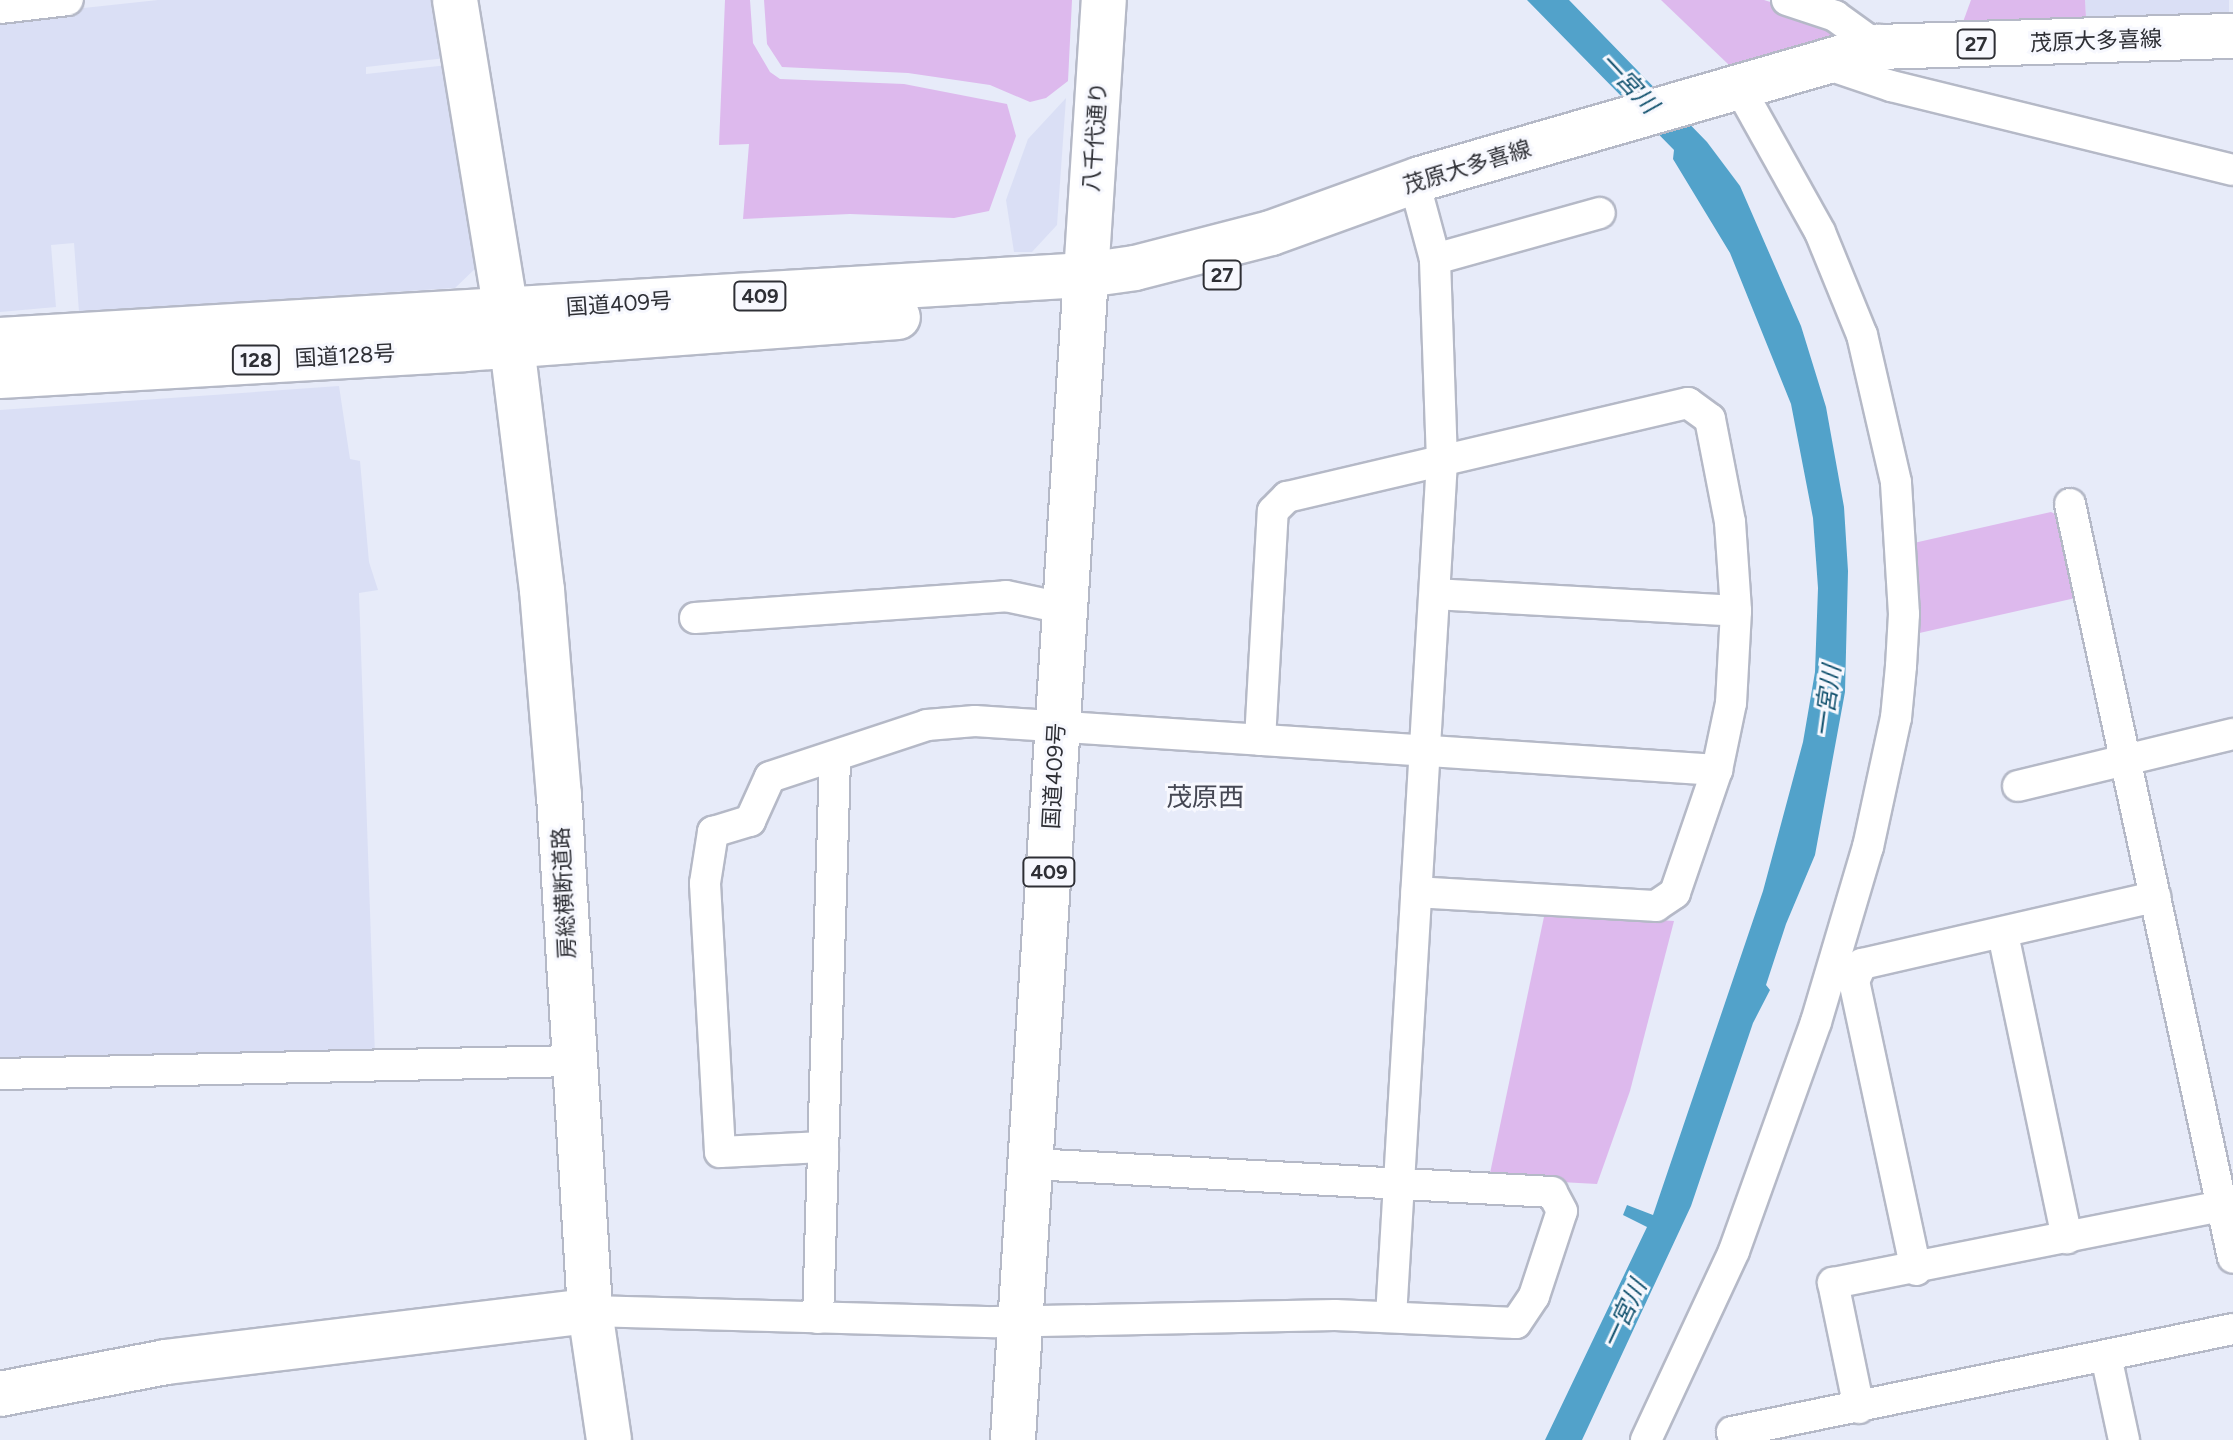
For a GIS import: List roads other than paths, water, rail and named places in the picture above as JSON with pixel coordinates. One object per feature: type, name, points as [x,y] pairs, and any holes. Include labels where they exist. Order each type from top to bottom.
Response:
[{"type":"main road","points":[[455,0],[510,328]]},
{"type":"main road","name":"八千代通り","points":[[1085,289],[1104,0]]},
{"type":"main road","name":"茂原大多喜線","points":[[1085,289],[1198,283],[1234,271],[1347,209],[1414,181],[1878,47],[2233,36]]},
{"type":"main road","name":"国道409号","points":[[510,328],[1085,289],[1013,1440]]},
{"type":"main road","name":"国道128号","points":[[0,340],[510,328]]},
{"type":"main road","name":"国道128号","points":[[0,376],[510,328]]},
{"type":"main road","name":"房総横断道路","points":[[510,328],[542,590],[590,1311],[609,1440]]},
{"type":"main road","points":[[0,1394],[166,1362],[590,1311]]},
{"type":"street","points":[[0,8],[68,0]]},
{"type":"street","points":[[1787,0],[1835,16],[1878,47]]},
{"type":"street","points":[[1823,63],[1907,90],[2233,170]]},
{"type":"street","points":[[1646,1440],[1734,1251],[1816,1022],[1868,847],[1896,718],[1901,666],[1904,614],[1896,482],[1862,335],[1820,232],[1732,89]]},
{"type":"street","points":[[1391,1317],[1442,461],[1435,259],[1414,181]]},
{"type":"street","points":[[1435,259],[1600,213]]},
{"type":"street","points":[[1260,740],[1273,511],[1287,497],[1688,403],[1710,419],[1730,522],[1736,611],[1731,703],[1717,770],[1675,893],[1656,906],[1416,892]]},
{"type":"street","points":[[2070,504],[2155,897],[2227,1205],[2233,1258]]},
{"type":"street","points":[[1435,594],[1736,611]]},
{"type":"street","points":[[695,618],[1006,596],[1067,609]]},
{"type":"street","points":[[823,1147],[720,1152],[705,883],[713,832],[750,821],[770,777],[835,759],[927,725],[975,721],[1717,770]]},
{"type":"street","points":[[2018,786],[2233,734]]},
{"type":"street","points":[[818,1318],[835,759]]},
{"type":"street","points":[[1916,1270],[1854,981],[1862,964],[2155,897]]},
{"type":"street","points":[[2003,934],[2067,1238]]},
{"type":"street","points":[[0,1074],[574,1061]]},
{"type":"street","points":[[590,1311],[1022,1321],[1391,1317],[1516,1323],[1534,1296],[1562,1211],[1552,1192],[1032,1164]]},
{"type":"street","points":[[1859,1408],[1833,1283],[1916,1270],[2227,1205]]},
{"type":"street","points":[[1734,1440],[1732,1432],[2233,1329]]},
{"type":"street","points":[[2106,1356],[2124,1440]]},
{"type":"water","name":"一宮川","points":[[1527,0],[1569,0],[1707,142],[1740,186],[1801,326],[1826,407],[1844,507],[1848,571],[1845,692],[1815,855],[1786,924],[1766,985],[1770,990],[1753,1023],[1691,1206],[1582,1440],[1545,1440],[1647,1227],[1623,1215],[1627,1205],[1653,1215],[1763,891],[1803,742],[1815,672],[1818,588],[1813,518],[1791,404],[1730,253],[1673,159],[1674,150]]},
{"type":"district","name":"茂原西","points":[[1205,798]]}]
